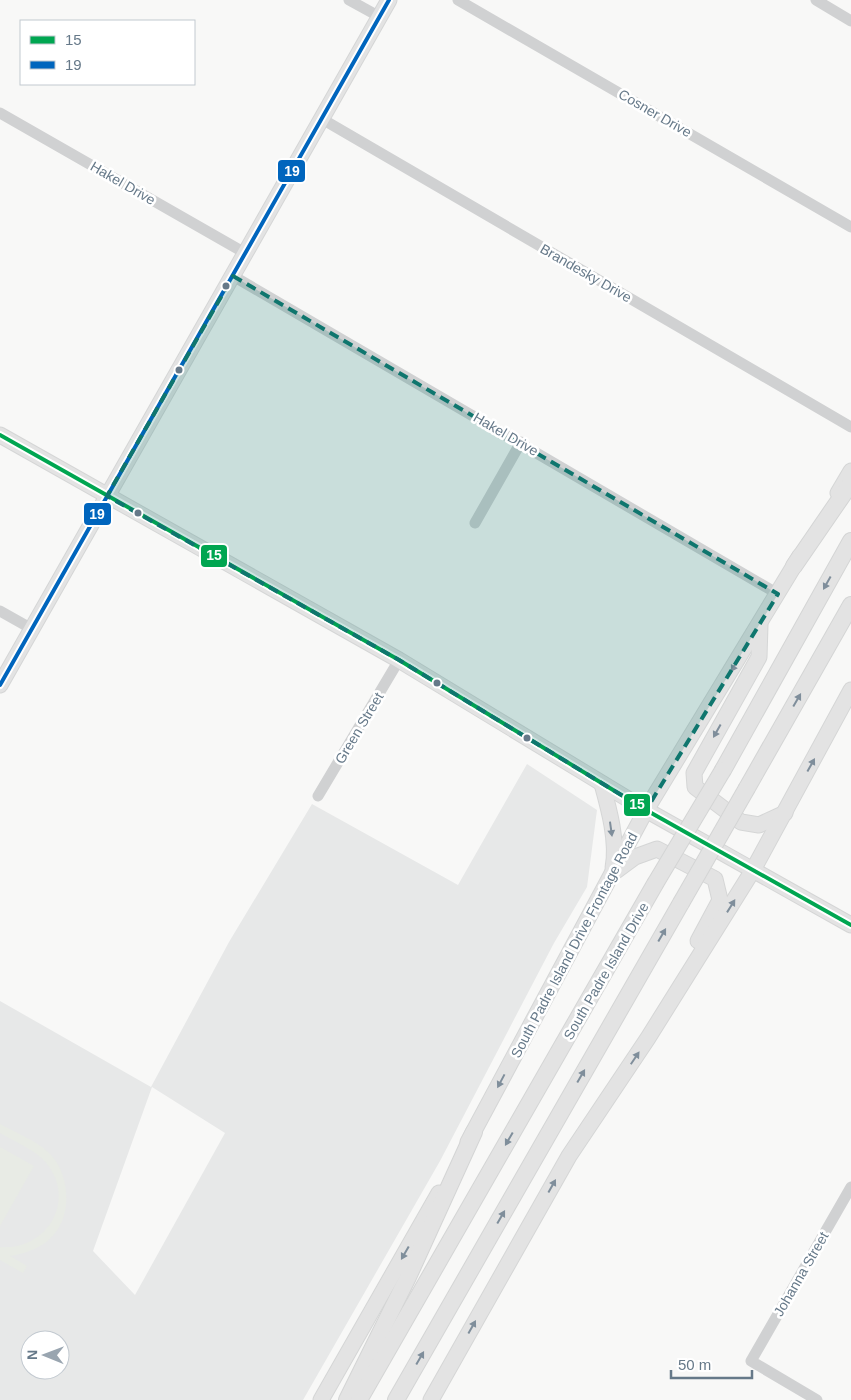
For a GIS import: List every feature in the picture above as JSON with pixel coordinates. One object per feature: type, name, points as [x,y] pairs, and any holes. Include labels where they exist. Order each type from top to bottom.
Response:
[{"type":"highway","points":[[794,566],[851,482]]},
{"type":"highway","name":"South Padre Island Drive","points":[[359,1400],[655,884],[723,770],[851,541]]},
{"type":"highway","points":[[396,1400],[851,605]]},
{"type":"highway","points":[[347,1400],[408,1277],[474,1132]]},
{"type":"main road","points":[[0,685],[390,0]]},
{"type":"main road","points":[[0,435],[399,660],[646,810],[851,924]]},
{"type":"main road","name":"South Padre Island Drive Frontage Road","points":[[322,1400],[474,1132],[646,810],[851,471]]},
{"type":"main road","points":[[760,623],[759,657],[694,773],[695,787],[741,822],[759,825],[785,813]]},
{"type":"main road","points":[[431,1400],[568,1156],[648,1038],[754,870],[851,690]]},
{"type":"main road","points":[[602,784],[608,806],[615,857],[612,875]]},
{"type":"main road","points":[[612,875],[635,857],[658,849],[714,879],[720,900],[648,1038]]},
{"type":"street","points":[[349,0],[380,17]]},
{"type":"street","name":"Cosner Drive","points":[[458,0],[851,227]]},
{"type":"street","points":[[816,0],[851,21]]},
{"type":"street","name":"Hakel Drive","points":[[0,113],[246,253]]},
{"type":"street","name":"Brandesky Drive","points":[[322,119],[851,427]]},
{"type":"street","name":"Hakel Drive","points":[[233,276],[521,442],[778,594]]},
{"type":"street","points":[[475,523],[521,442]]},
{"type":"street","points":[[0,611],[32,629]]},
{"type":"street","name":"Green Street","points":[[318,796],[399,660]]},
{"type":"street","name":"Johanna Street","points":[[817,1400],[751,1361],[851,1187]]},
{"type":"highlighted area","points":[[233,276],[778,594],[646,810],[399,660],[107,496]]},
{"type":"shaded area","points":[[527,764],[597,810],[587,887],[554,943],[440,1161],[303,1400],[0,1400],[0,1001],[151,1087],[229,942],[312,804],[458,885]],"holes":[[[152,1087],[225,1133],[135,1295],[93,1251]]]},
{"type":"shaded area","points":[[0,1124],[34,1142],[52,1156],[64,1178],[66,1190],[64,1216],[52,1237],[34,1249],[10,1256],[27,1266],[23,1273],[0,1260],[0,1247],[16,1246],[29,1242],[41,1234],[57,1211],[59,1197],[57,1182],[50,1168],[40,1157],[0,1133]]},
{"type":"shaded area","points":[[0,1147],[34,1166],[0,1226]]},
{"type":"transit line","name":"19","points":[[0,685],[389,0]]},
{"type":"transit line","name":"15","points":[[0,435],[399,660],[646,810],[851,925]]}]
